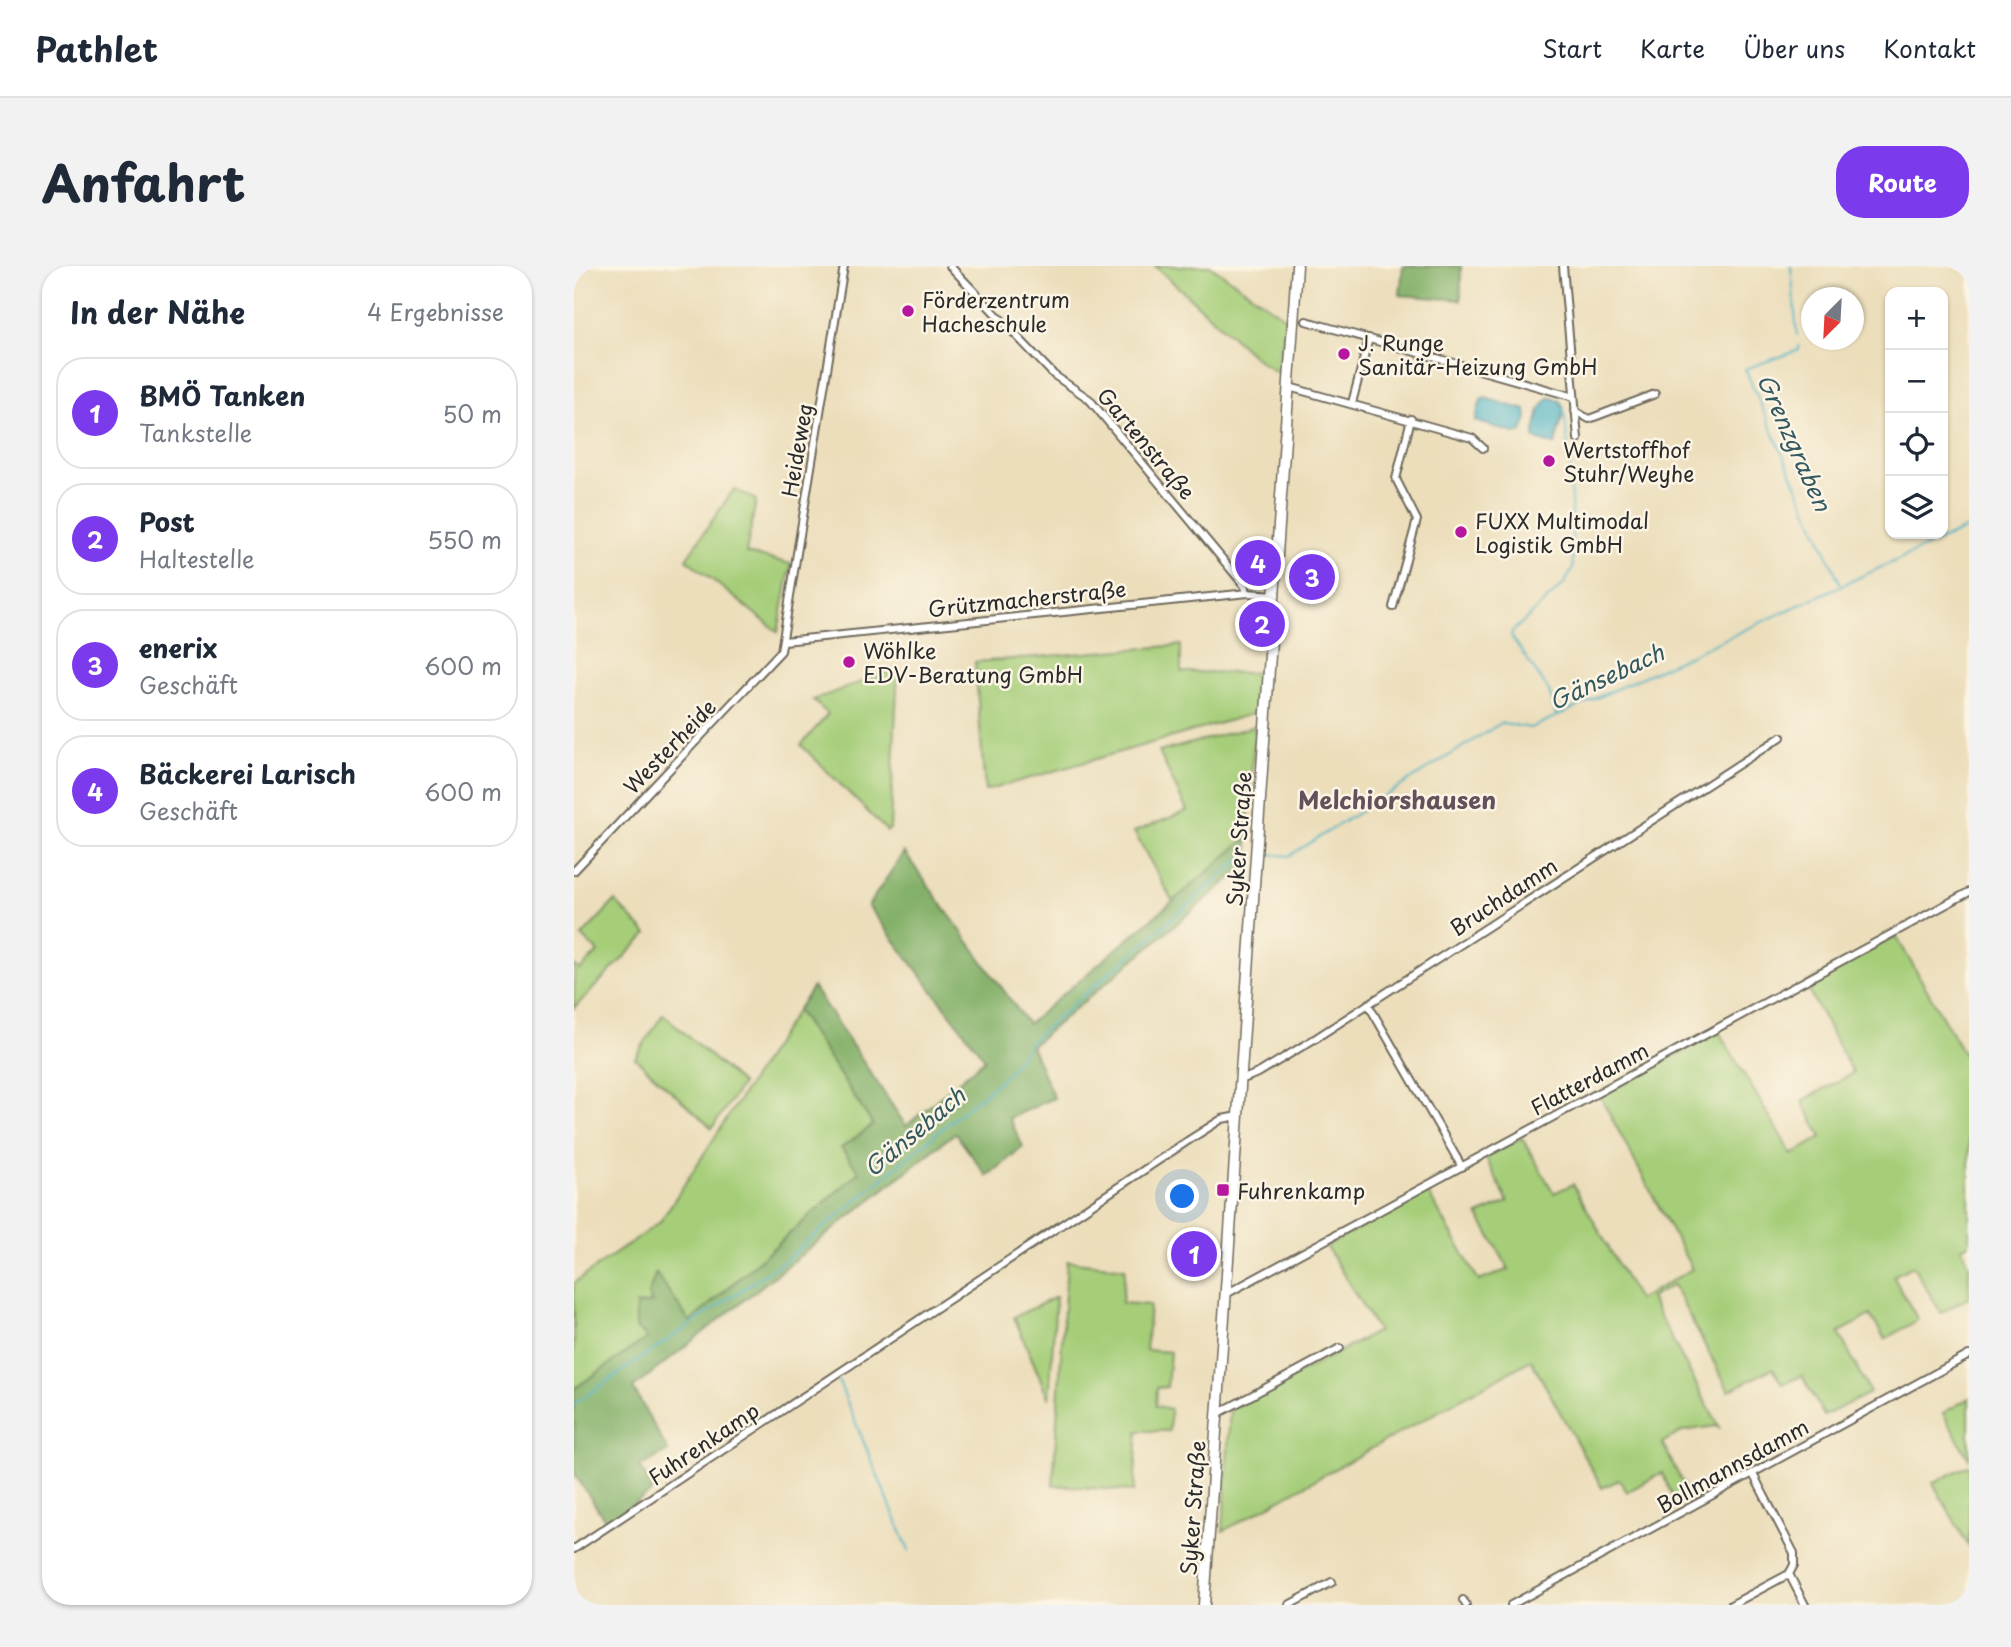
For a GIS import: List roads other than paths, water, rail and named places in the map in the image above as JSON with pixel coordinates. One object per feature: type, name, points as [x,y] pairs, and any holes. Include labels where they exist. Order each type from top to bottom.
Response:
[{"type":"main road","name":"Syker Straße","points":[[1204,1605],[1297,266]]},
{"type":"street","name":"Heideweg","points":[[784,641],[844,266]]},
{"type":"street","name":"Gartenstraße","points":[[950,266],[1054,375],[1089,399],[1248,593]]},
{"type":"street","points":[[1563,266],[1578,439]]},
{"type":"street","points":[[1306,321],[1574,397]]},
{"type":"street","points":[[1352,403],[1369,338]]},
{"type":"street","points":[[1289,387],[1472,438],[1483,448]]},
{"type":"street","points":[[1575,411],[1589,419],[1655,394]]},
{"type":"street","points":[[1393,607],[1416,528],[1414,511],[1396,479],[1411,419]]},
{"type":"street","name":"Grützmacherstraße","points":[[784,641],[1248,593],[1275,595]]},
{"type":"street","name":"Westerheide","points":[[574,871],[776,659],[784,641]]},
{"type":"street","name":"Bruchdamm","points":[[1241,1080],[1260,1072],[1368,1004],[1781,737]]},
{"type":"street","name":"Flatterdamm","points":[[1226,1294],[1969,892]]},
{"type":"street","points":[[1368,1004],[1462,1167]]},
{"type":"street","name":"Fuhrenkamp","points":[[574,1549],[1189,1140],[1222,1119],[1238,1116]]},
{"type":"street","name":"Syker Straße","points":[[1217,1414],[1339,1348]]},
{"type":"street","name":"Bollmannsdamm","points":[[1511,1605],[1969,1355]]},
{"type":"street","points":[[1731,1605],[1789,1574],[1794,1565],[1794,1553],[1753,1474]]},
{"type":"street","points":[[1789,1574],[1805,1605]]},
{"type":"street","points":[[1289,1605],[1332,1582]]},
{"type":"water","points":[[1549,397],[1560,401],[1564,409],[1555,445],[1535,439],[1534,436],[1540,409]]},
{"type":"water","points":[[1485,398],[1526,410],[1527,418],[1522,432],[1517,434],[1475,421],[1481,400]]},
{"type":"waterway","name":"Grenzgraben","points":[[1791,266],[1797,335]]},
{"type":"waterway","name":"Grenzgraben","points":[[1799,346],[1799,350],[1745,369],[1840,583]]},
{"type":"waterway","points":[[1556,715],[1549,691],[1511,636],[1512,632],[1564,584],[1573,569],[1570,465],[1564,409]]},
{"type":"waterway","name":"Gänsebach","points":[[1268,854],[1289,856],[1501,723],[1531,728],[1969,527]]},
{"type":"waterway","name":"Gänsebach","points":[[574,1404],[784,1261],[1005,1076],[1032,1040],[1249,852]]},
{"type":"waterway","points":[[838,1380],[909,1551]]},
{"type":"place","name":"Förderzentrum Hacheschule","points":[[908,311]]},
{"type":"place","name":"J. Runge Sanitär-Heizung GmbH","points":[[1344,354]]},
{"type":"place","name":"Wertstoffhof Stuhr/Weyhe","points":[[1549,461]]},
{"type":"place","name":"FUXX Multimodal Logistik GmbH","points":[[1461,532]]},
{"type":"place","name":"Bäckerei Larisch","points":[[1258,563]]},
{"type":"place","name":"enerix","points":[[1312,577]]},
{"type":"place","name":"Post","points":[[1262,624]]},
{"type":"place","name":"Wöhlke EDV-Beratung GmbH","points":[[849,662]]},
{"type":"place","name":"Fuhrenkamp","points":[[1223,1190]]},
{"type":"place","name":"BMÖ Tanken","points":[[1194,1254]]},
{"type":"district","name":"Melchiorshausen","points":[[1397,799]]}]
